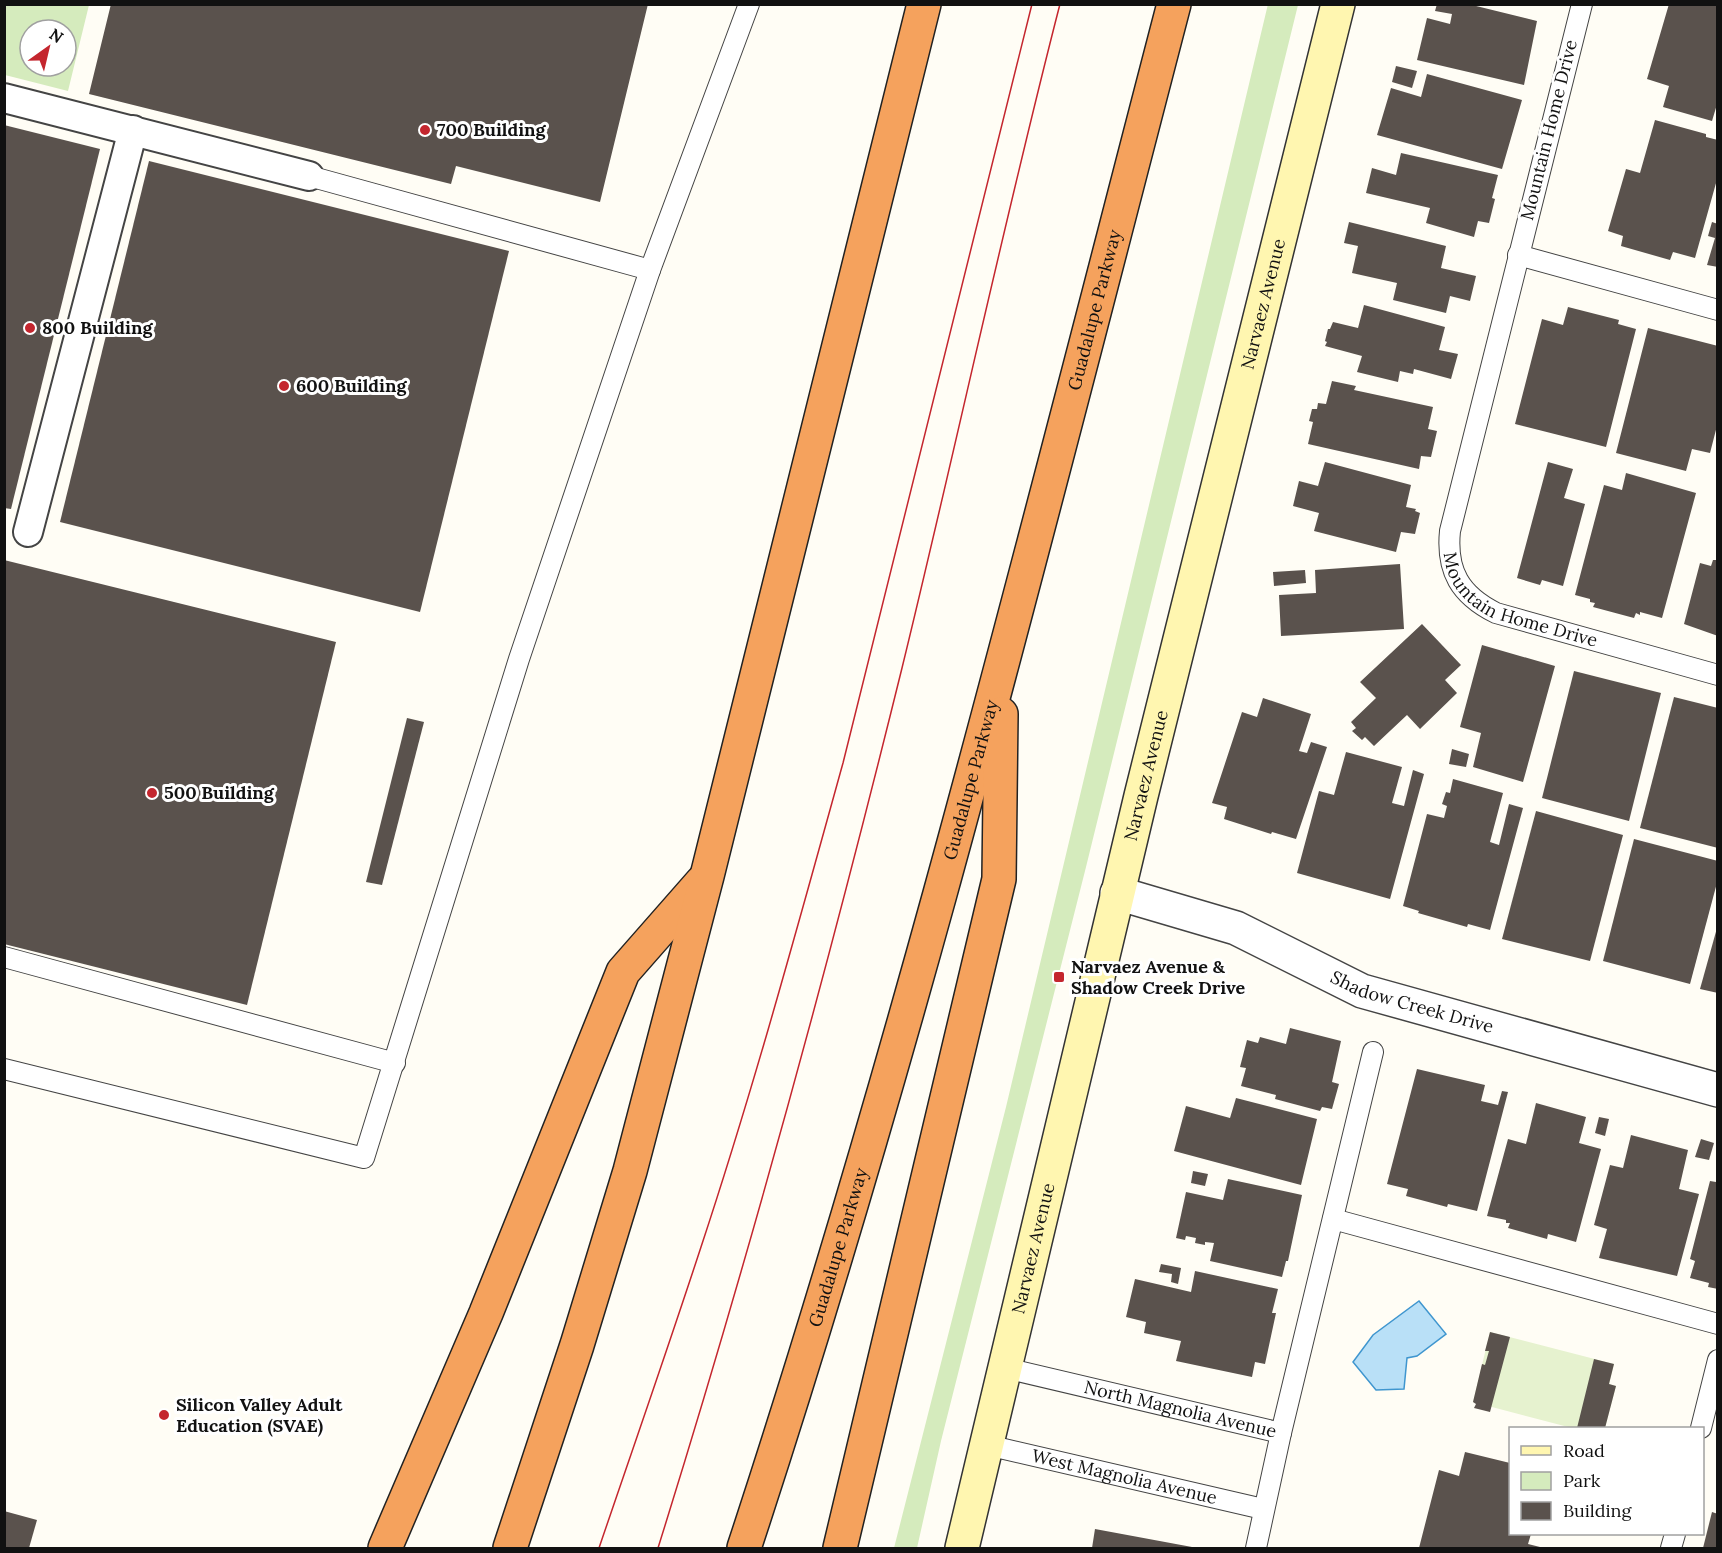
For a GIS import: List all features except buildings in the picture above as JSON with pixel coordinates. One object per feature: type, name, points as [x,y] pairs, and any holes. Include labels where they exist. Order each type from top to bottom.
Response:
[{"type":"highway","points":[[510,1548],[577,1345],[630,1171],[707,876],[924,4]]},
{"type":"highway","name":"Guadalupe Parkway","points":[[744,1548],[843,1235],[1002,668],[1174,4]]},
{"type":"highway","points":[[840,1548],[999,879],[1002,668]]},
{"type":"highway","points":[[385,1548],[486,1313],[623,972],[707,876]]},
{"type":"main road","name":"Narvaez Avenue","points":[[962,1548],[1118,893],[1338,4]]},
{"type":"street","points":[[4,98],[309,176]]},
{"type":"street","points":[[28,532],[133,130]]},
{"type":"street","name":"Shadow Creek Drive","points":[[1118,893],[1236,928],[1362,991],[1718,1090]]},
{"type":"lane","points":[[4,1069],[364,1158],[519,659],[650,270],[749,4]]},
{"type":"lane","name":"Mountain Home Drive","points":[[1582,4],[1450,531],[1448,546],[1451,563],[1456,578],[1466,593],[1479,605],[1496,613],[1718,675]]},
{"type":"lane","points":[[309,176],[650,270]]},
{"type":"lane","points":[[1518,255],[1718,310]]},
{"type":"lane","points":[[4,957],[395,1063]]},
{"type":"lane","name":"North Magnolia Avenue","points":[[1005,1368],[1281,1433],[1373,1052]]},
{"type":"lane","points":[[1333,1219],[1718,1324]]},
{"type":"lane","points":[[1701,1427],[1718,1360]]},
{"type":"lane","points":[[1256,1548],[1281,1433]]},
{"type":"lane","name":"West Magnolia Avenue","points":[[987,1445],[1263,1509]]},
{"type":"green space","points":[[1268,4],[1298,5],[1086,867],[941,1441],[917,1548],[894,1548],[1006,1107]]},
{"type":"green space","points":[[4,5],[89,5],[78,50],[78,18],[18,18],[18,78],[71,78],[68,91],[5,75]]},
{"type":"green space","points":[[1490,1332],[1614,1364],[1609,1384],[1616,1386],[1605,1427],[1568,1427],[1473,1402]]},
{"type":"water","points":[[1419,1301],[1446,1334],[1417,1356],[1407,1358],[1404,1389],[1376,1390],[1353,1362],[1373,1335]]},
{"type":"tram line","points":[[599,1548],[720,1187],[792,945],[843,763],[1032,4]]},
{"type":"tram line","points":[[658,1548],[756,1220],[846,889],[902,668],[1060,4]]},
{"type":"place","name":"700 Building","points":[[425,130]]},
{"type":"place","name":"800 Building","points":[[30,328]]},
{"type":"place","name":"600 Building","points":[[284,386]]},
{"type":"place","name":"500 Building","points":[[152,793]]},
{"type":"place","name":"Narvaez Avenue & Shadow Creek Drive","points":[[1059,977]]},
{"type":"place","name":"Silicon Valley Adult Education (SVAE)","points":[[164,1415]]}]
